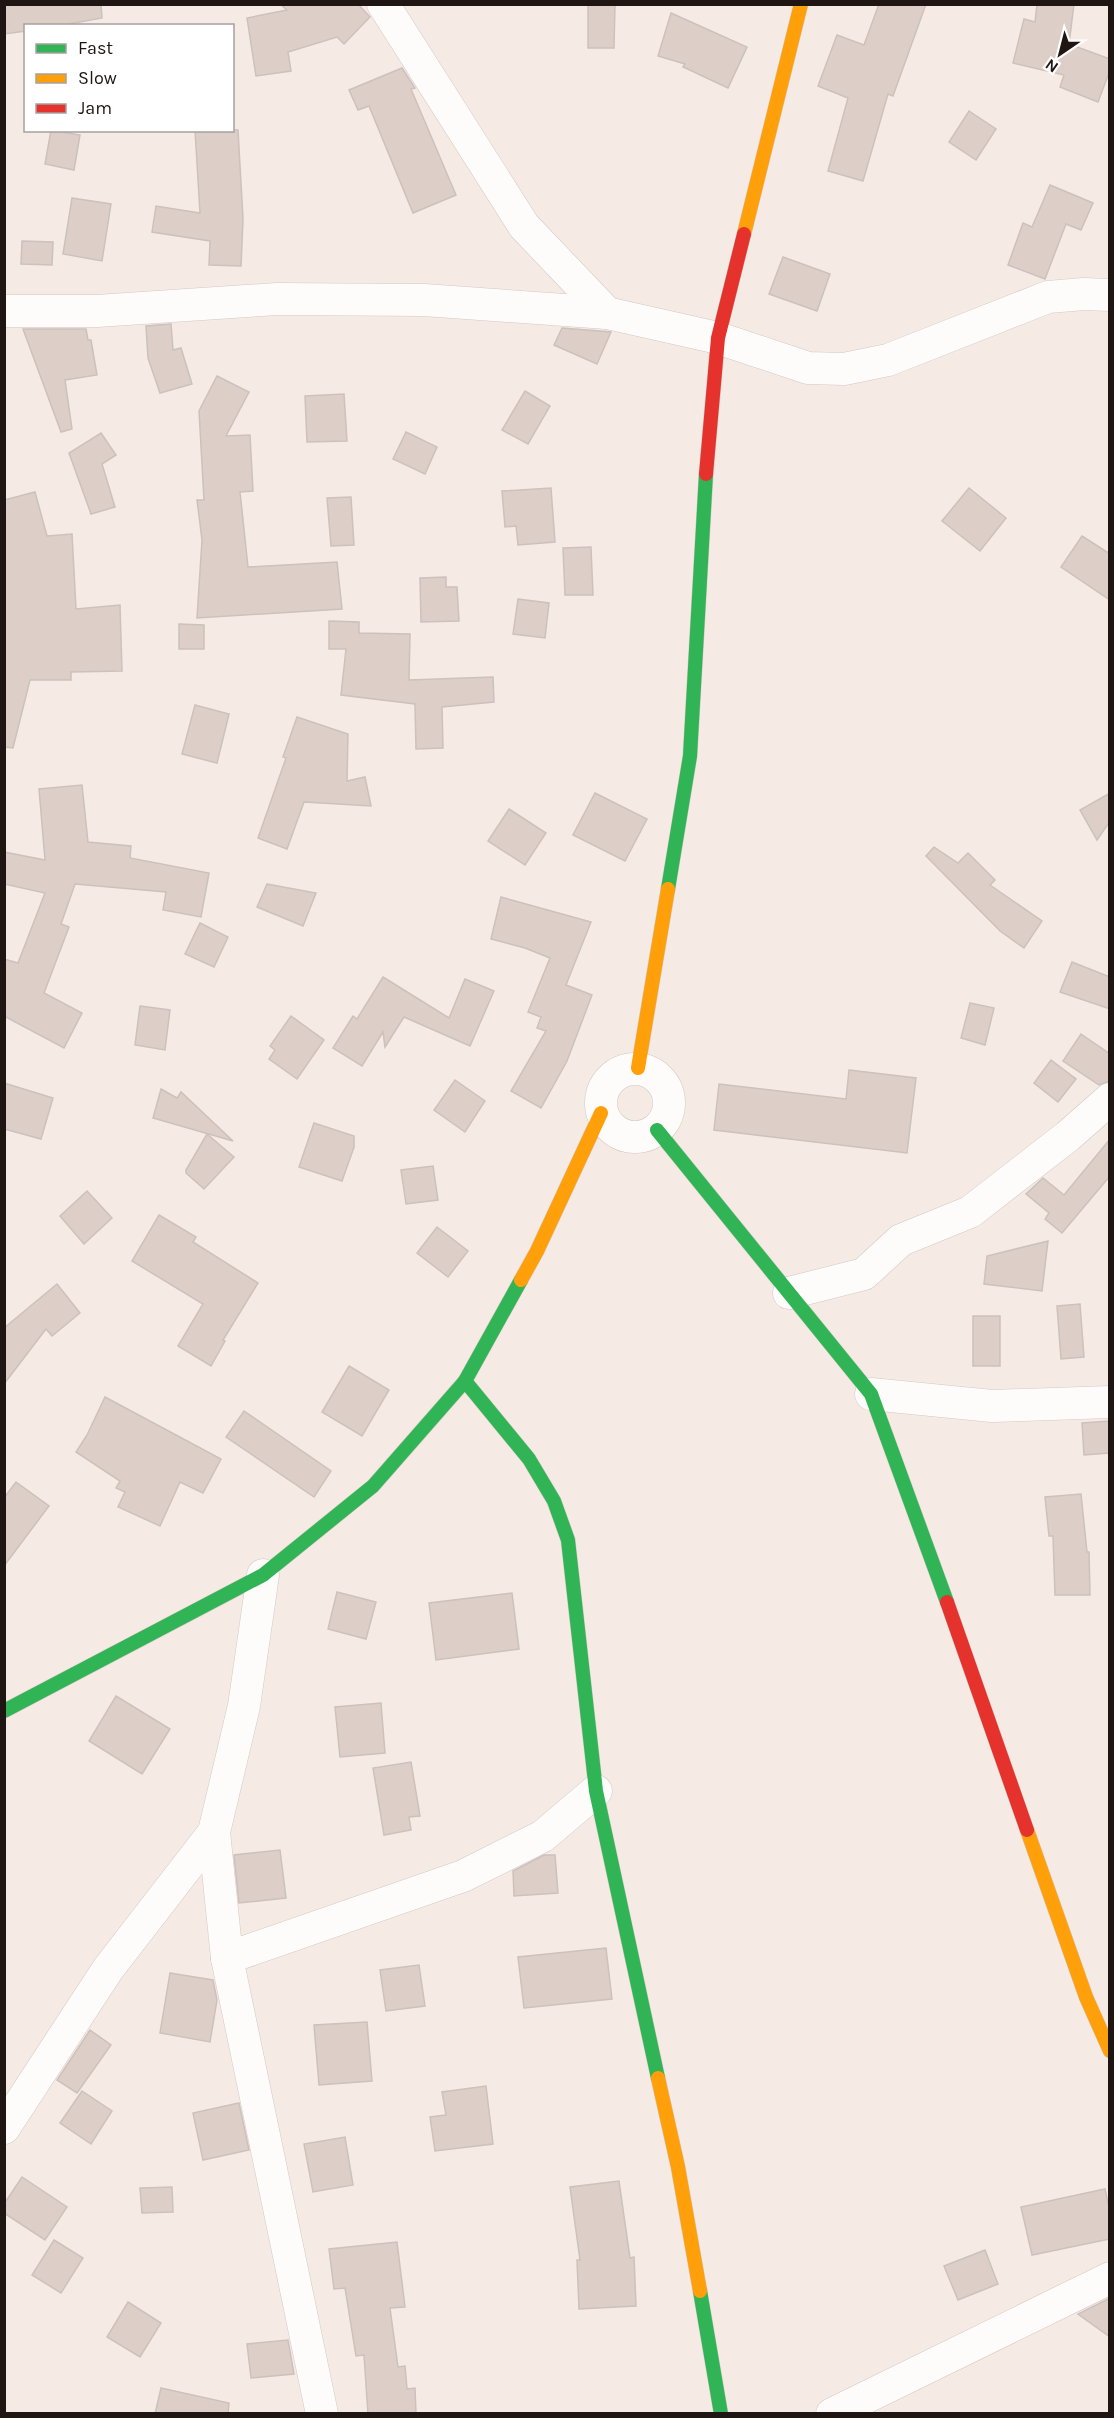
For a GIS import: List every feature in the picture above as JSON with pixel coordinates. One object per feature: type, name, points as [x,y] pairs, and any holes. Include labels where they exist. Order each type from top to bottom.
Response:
[{"type":"street","points":[[383,4],[524,226],[607,313]]},
{"type":"street","points":[[638,1068],[690,756],[706,467],[718,338],[801,4]]},
{"type":"street","points":[[4,311],[97,311],[276,299],[424,300],[607,313],[718,338],[808,368],[844,369],[888,360],[1048,297],[1084,294],[1110,295]]},
{"type":"street","points":[[638,1068],[651,1072],[661,1080],[668,1093],[669,1106],[666,1119],[657,1130],[645,1136],[632,1137],[618,1134],[608,1125],[601,1113],[600,1100],[603,1087],[608,1082],[624,1070],[638,1068]]},
{"type":"street","points":[[789,1293],[864,1274],[901,1240],[970,1212],[1068,1136],[1110,1099]]},
{"type":"street","points":[[11,1699],[263,1575],[373,1486],[465,1381],[537,1251],[601,1113]]},
{"type":"street","points":[[657,1130],[871,1394],[910,1496],[1086,1997],[1110,2051]]},
{"type":"street","points":[[465,1381],[529,1459],[554,1501],[568,1540],[596,1791],[678,2167],[721,2414]]},
{"type":"street","points":[[871,1394],[992,1406],[1110,1402]]},
{"type":"street","points":[[263,1575],[244,1706],[214,1832],[227,1958],[322,2414]]},
{"type":"street","points":[[227,1958],[463,1876],[543,1836],[596,1791]]},
{"type":"street","points":[[4,2128],[108,1969],[214,1832]]},
{"type":"street","points":[[832,2414],[1110,2278]]},
{"type":"building","points":[[4,4],[101,4],[102,18],[69,24],[24,24],[24,31],[4,34]]},
{"type":"building","points":[[280,4],[358,4],[370,17],[344,44],[337,37],[288,52],[291,71],[256,76],[247,18],[287,10]]},
{"type":"building","points":[[588,4],[615,4],[614,48],[588,48]]},
{"type":"building","points":[[879,4],[926,4],[893,96],[888,94],[863,181],[828,171],[848,98],[818,86],[837,35],[864,45]]},
{"type":"building","points":[[1037,4],[1074,4],[1069,44],[1110,59],[1110,70],[1098,102],[1060,87],[1064,75],[1013,63],[1024,19],[1035,22]]},
{"type":"building","points":[[671,13],[747,47],[728,88],[683,67],[685,64],[658,56]]},
{"type":"building","points":[[402,68],[415,88],[411,89],[456,195],[413,213],[369,106],[358,110],[349,90]]},
{"type":"building","points":[[969,111],[996,129],[976,160],[949,142]]},
{"type":"building","points":[[238,130],[243,219],[241,266],[209,265],[210,241],[152,232],[156,206],[200,213],[195,132],[234,132]]},
{"type":"building","points":[[51,132],[80,135],[74,170],[45,164]]},
{"type":"building","points":[[1050,185],[1093,203],[1081,230],[1066,224],[1045,279],[1008,265],[1023,223],[1032,227]]},
{"type":"building","points":[[72,198],[111,204],[102,261],[63,254]]},
{"type":"building","points":[[22,241],[53,242],[52,265],[21,264]]},
{"type":"building","points":[[783,257],[830,274],[817,311],[769,294]]},
{"type":"building","points":[[171,324],[173,350],[181,348],[192,384],[160,393],[148,358],[146,326]]},
{"type":"building","points":[[562,328],[611,332],[597,364],[554,345]]},
{"type":"building","points":[[23,329],[86,329],[88,340],[91,340],[97,375],[65,380],[72,429],[61,432]]},
{"type":"building","points":[[217,376],[249,392],[226,436],[250,435],[253,491],[240,492],[248,567],[337,562],[342,609],[197,618],[202,540],[197,500],[204,500],[199,411]]},
{"type":"building","points":[[525,391],[550,406],[528,444],[502,430]]},
{"type":"building","points":[[344,394],[347,441],[307,442],[305,396]]},
{"type":"building","points":[[406,432],[437,447],[425,474],[393,459]]},
{"type":"building","points":[[101,433],[116,455],[102,464],[115,507],[91,514],[69,453]]},
{"type":"building","points":[[551,488],[555,542],[518,545],[516,526],[505,527],[502,491]]},
{"type":"building","points":[[969,488],[1006,518],[980,551],[942,521]]},
{"type":"building","points":[[35,492],[47,536],[72,534],[76,609],[120,605],[122,671],[71,672],[71,680],[30,680],[13,748],[4,747],[4,500]]},
{"type":"building","points":[[351,497],[354,545],[331,546],[327,498]]},
{"type":"building","points":[[1082,536],[1110,554],[1110,600],[1061,567]]},
{"type":"building","points":[[591,547],[593,595],[565,595],[563,548]]},
{"type":"building","points":[[446,577],[446,587],[457,587],[459,621],[421,622],[420,578]]},
{"type":"building","points":[[518,599],[549,603],[545,638],[513,634]]},
{"type":"building","points":[[329,621],[359,622],[359,633],[410,634],[409,680],[493,677],[494,702],[442,707],[443,748],[416,749],[415,704],[341,695],[346,649],[329,649]]},
{"type":"building","points":[[179,624],[204,625],[204,649],[179,649]]},
{"type":"building","points":[[195,705],[229,714],[217,763],[182,754]]},
{"type":"building","points":[[297,717],[348,734],[347,781],[365,777],[371,806],[304,802],[287,849],[258,838],[286,758],[283,757]]},
{"type":"building","points":[[82,785],[88,842],[131,846],[130,858],[209,873],[201,917],[163,910],[166,892],[75,884],[61,924],[69,927],[44,993],[82,1013],[64,1048],[4,1016],[4,959],[18,963],[45,893],[4,884],[4,852],[45,860],[39,789]]},
{"type":"building","points":[[595,793],[647,819],[625,861],[573,835]]},
{"type":"building","points":[[1110,793],[1110,821],[1097,840],[1080,810]]},
{"type":"building","points":[[509,809],[546,833],[525,865],[488,841]]},
{"type":"building","points":[[934,847],[958,863],[968,853],[995,880],[990,885],[1042,921],[1024,948],[1000,931],[926,856]]},
{"type":"building","points":[[267,884],[316,893],[303,926],[257,907]]},
{"type":"building","points":[[501,897],[591,922],[566,985],[592,995],[567,1061],[541,1108],[511,1091],[546,1031],[537,1028],[541,1017],[528,1012],[550,958],[525,948],[491,939]]},
{"type":"building","points":[[200,923],[228,937],[214,967],[185,954]]},
{"type":"building","points":[[1072,962],[1110,977],[1110,1009],[1060,992]]},
{"type":"building","points":[[383,977],[449,1018],[465,979],[494,991],[470,1046],[404,1017],[385,1047],[383,1032],[362,1066],[333,1048],[353,1016],[357,1019]]},
{"type":"building","points":[[970,1003],[994,1008],[985,1045],[961,1038]]},
{"type":"building","points":[[140,1006],[170,1010],[165,1050],[135,1045]]},
{"type":"building","points":[[291,1016],[324,1040],[297,1079],[269,1059],[275,1050],[270,1046]]},
{"type":"building","points":[[1081,1034],[1110,1054],[1110,1081],[1099,1085],[1063,1061]]},
{"type":"building","points":[[1051,1060],[1076,1079],[1058,1102],[1034,1083]]},
{"type":"building","points":[[849,1070],[916,1078],[907,1153],[714,1130],[719,1084],[846,1099]]},
{"type":"building","points":[[455,1080],[485,1101],[465,1132],[434,1110]]},
{"type":"building","points":[[4,1083],[53,1098],[41,1139],[4,1129]]},
{"type":"building","points":[[161,1089],[177,1098],[181,1092],[233,1141],[153,1118]]},
{"type":"building","points":[[314,1123],[354,1136],[354,1147],[342,1181],[299,1167]]},
{"type":"building","points":[[207,1134],[234,1157],[204,1189],[186,1173],[186,1170]]},
{"type":"building","points":[[1110,1139],[1110,1176],[1062,1233],[1045,1219],[1049,1213],[1026,1194],[1043,1178],[1064,1195]]},
{"type":"building","points":[[433,1166],[438,1200],[406,1204],[401,1170]]},
{"type":"building","points":[[87,1191],[112,1218],[84,1244],[60,1216]]},
{"type":"building","points":[[159,1215],[196,1237],[193,1242],[258,1283],[223,1340],[225,1341],[211,1366],[178,1346],[203,1304],[132,1261]]},
{"type":"building","points":[[437,1227],[468,1251],[448,1277],[417,1253]]},
{"type":"building","points":[[1048,1241],[1042,1291],[984,1284],[987,1256]]},
{"type":"building","points":[[57,1284],[80,1313],[52,1336],[46,1329],[4,1384],[4,1328]]},
{"type":"building","points":[[1080,1304],[1084,1357],[1061,1359],[1057,1306]]},
{"type":"building","points":[[973,1316],[1000,1316],[1000,1366],[973,1366]]},
{"type":"building","points":[[349,1366],[389,1390],[362,1436],[322,1412]]},
{"type":"building","points":[[105,1397],[221,1459],[203,1493],[180,1482],[160,1526],[118,1507],[125,1492],[116,1488],[120,1481],[76,1452],[87,1435]]},
{"type":"building","points":[[244,1411],[331,1471],[314,1497],[226,1437]]},
{"type":"building","points":[[1110,1421],[1110,1453],[1084,1455],[1082,1423]]},
{"type":"building","points":[[16,1482],[49,1506],[4,1566],[4,1498]]},
{"type":"building","points":[[1081,1494],[1087,1552],[1089,1552],[1090,1595],[1055,1595],[1053,1536],[1049,1536],[1045,1497]]},
{"type":"building","points":[[337,1592],[376,1602],[366,1639],[328,1629]]},
{"type":"building","points":[[512,1593],[519,1649],[436,1660],[429,1603]]},
{"type":"building","points":[[116,1696],[170,1729],[142,1774],[89,1741]]},
{"type":"building","points":[[381,1703],[385,1753],[340,1757],[335,1707]]},
{"type":"building","points":[[411,1762],[420,1816],[409,1817],[411,1830],[384,1835],[373,1768]]},
{"type":"building","points":[[280,1850],[286,1898],[239,1903],[234,1855]]},
{"type":"building","points":[[544,1855],[555,1855],[558,1893],[514,1896],[513,1871]]},
{"type":"building","points":[[606,1948],[612,1999],[524,2008],[518,1957]]},
{"type":"building","points":[[419,1965],[425,2006],[386,2011],[380,1970]]},
{"type":"building","points":[[170,1973],[213,1980],[217,2000],[210,2042],[160,2033]]},
{"type":"building","points":[[367,2022],[372,2081],[319,2085],[314,2025]]},
{"type":"building","points":[[90,2030],[111,2045],[77,2093],[57,2080]]},
{"type":"building","points":[[486,2086],[493,2144],[435,2151],[430,2117],[446,2115],[442,2092]]},
{"type":"building","points":[[82,2091],[112,2111],[91,2144],[60,2123]]},
{"type":"building","points":[[239,2103],[249,2150],[203,2160],[193,2113]]},
{"type":"building","points":[[345,2137],[353,2185],[313,2192],[304,2144]]},
{"type":"building","points":[[22,2177],[67,2207],[45,2240],[4,2213],[4,2204]]},
{"type":"building","points":[[619,2181],[630,2258],[634,2257],[636,2306],[579,2309],[577,2260],[580,2260],[570,2187]]},
{"type":"building","points":[[172,2187],[173,2212],[142,2213],[140,2188]]},
{"type":"building","points":[[1105,2189],[1110,2212],[1110,2239],[1032,2255],[1021,2207]]},
{"type":"building","points":[[54,2240],[83,2258],[61,2293],[32,2275]]},
{"type":"building","points":[[397,2242],[405,2307],[390,2308],[398,2367],[405,2366],[407,2389],[415,2388],[416,2414],[368,2414],[364,2355],[356,2356],[345,2288],[334,2289],[329,2249]]},
{"type":"building","points":[[985,2250],[998,2284],[958,2300],[944,2266]]},
{"type":"building","points":[[1110,2298],[1110,2337],[1078,2314]]},
{"type":"building","points":[[128,2302],[161,2323],[140,2357],[107,2337]]},
{"type":"building","points":[[288,2340],[294,2374],[251,2378],[247,2344]]},
{"type":"building","points":[[161,2388],[229,2403],[228,2414],[155,2414]]},
{"type":"traffic: fast","points":[[668,889],[690,756],[706,474]]},
{"type":"traffic: fast","points":[[657,1130],[871,1394],[947,1602]]},
{"type":"traffic: fast","points":[[4,1711],[263,1575],[373,1486],[465,1381],[521,1280]]},
{"type":"traffic: fast","points":[[465,1381],[529,1459],[554,1501],[568,1540],[596,1791],[658,2078]]},
{"type":"traffic: fast","points":[[700,2291],[721,2414]]},
{"type":"traffic: slow","points":[[744,234],[801,4]]},
{"type":"traffic: slow","points":[[638,1068],[668,889]]},
{"type":"traffic: slow","points":[[521,1280],[537,1251],[601,1113]]},
{"type":"traffic: slow","points":[[1027,1830],[1086,1997],[1110,2051]]},
{"type":"traffic: slow","points":[[658,2078],[678,2167],[700,2291]]},
{"type":"traffic: jam","points":[[706,474],[718,338],[744,234]]},
{"type":"traffic: jam","points":[[947,1602],[1027,1830]]}]
